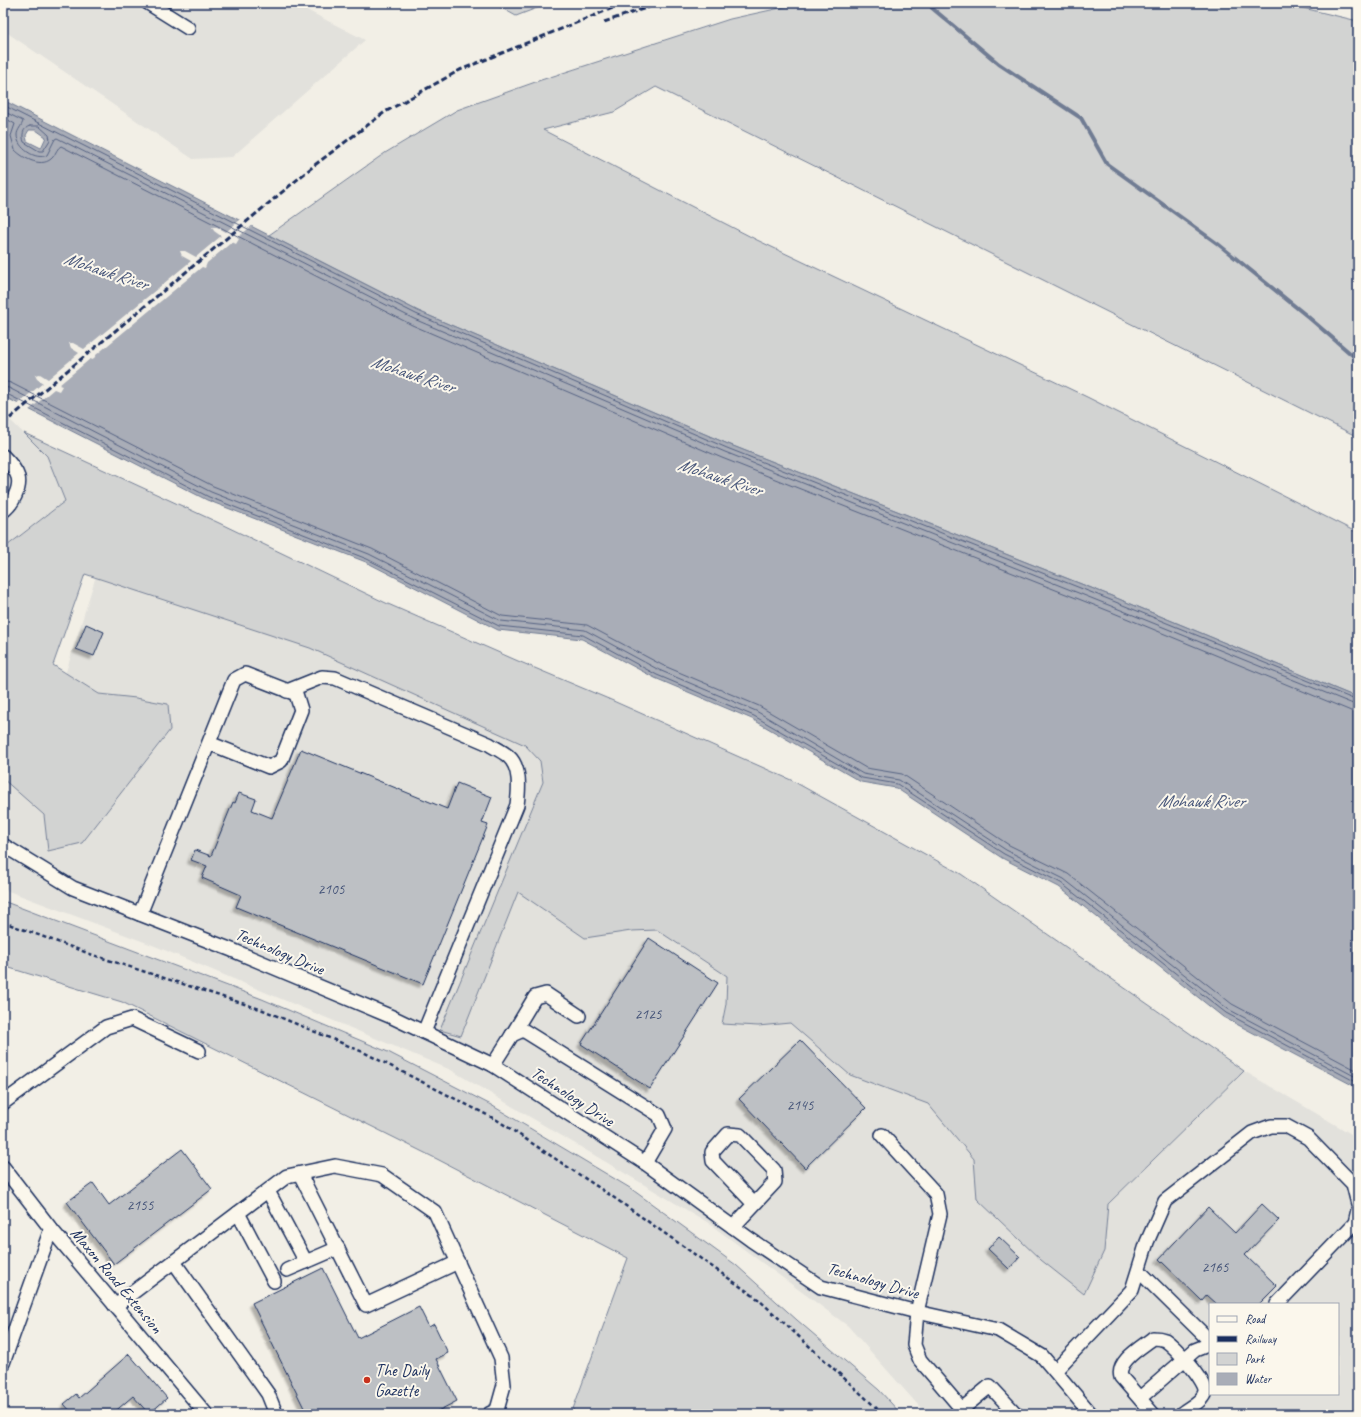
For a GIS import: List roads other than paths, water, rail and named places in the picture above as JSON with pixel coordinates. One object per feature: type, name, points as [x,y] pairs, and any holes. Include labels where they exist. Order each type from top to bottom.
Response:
[{"type":"street","points":[[148,3],[188,28]]},
{"type":"street","points":[[3,456],[18,477],[17,492],[7,508],[3,511]]},
{"type":"street","points":[[140,914],[234,680],[245,674],[296,694],[301,710],[282,761],[269,767],[209,743]]},
{"type":"street","points":[[287,691],[322,678],[334,678],[489,744],[508,756],[514,765],[519,785],[517,804],[424,1032]]},
{"type":"street","name":"Technology Drive","points":[[3,845],[73,888],[232,950],[424,1032],[493,1065],[645,1163],[733,1227],[821,1287],[917,1312],[998,1330],[1042,1356],[1091,1414]]},
{"type":"street","points":[[493,1065],[535,997],[546,994],[579,1016]]},
{"type":"street","points":[[3,1103],[106,1027],[132,1019],[199,1051]]},
{"type":"street","points":[[512,1035],[524,1030],[659,1115],[665,1129],[645,1163]]},
{"type":"street","points":[[1055,1371],[1132,1290],[1147,1242],[1165,1201],[1252,1133],[1271,1126],[1286,1126],[1308,1138],[1353,1184],[1358,1204]]},
{"type":"street","points":[[733,1227],[775,1182],[774,1170],[740,1135],[728,1134],[712,1152],[713,1160],[754,1204]]},
{"type":"street","points":[[882,1135],[936,1194],[940,1214],[917,1312],[914,1333],[916,1353],[936,1381],[964,1412],[990,1386],[1016,1414]]},
{"type":"street","points":[[115,1306],[287,1176],[335,1166],[382,1174],[435,1212],[501,1358],[504,1385],[496,1410],[489,1414]]},
{"type":"street","name":"Maxon Road Extension","points":[[3,1167],[51,1229],[206,1414]]},
{"type":"street","points":[[300,1174],[366,1305],[458,1262]]},
{"type":"street","points":[[268,1191],[306,1262]]},
{"type":"street","points":[[1278,1303],[1355,1223],[1358,1210]]},
{"type":"street","points":[[238,1213],[274,1281]]},
{"type":"street","points":[[3,1363],[51,1229]]},
{"type":"street","points":[[287,1270],[338,1248]]},
{"type":"street","points":[[174,1262],[268,1394],[276,1414]]},
{"type":"street","points":[[1139,1271],[1209,1340]]},
{"type":"street","points":[[1153,1414],[1121,1377],[1119,1371],[1121,1364],[1153,1338],[1159,1338],[1167,1341],[1185,1359],[1204,1383],[1205,1389],[1203,1396],[1181,1414]]},
{"type":"street","points":[[1140,1398],[1195,1350],[1209,1344]]},
{"type":"water","name":"Mohawk River","points":[[3,100],[418,311],[728,444],[1114,597],[1358,698],[1358,1088],[1223,1017],[1059,887],[1002,858],[896,788],[861,782],[752,719],[655,678],[582,639],[498,630],[366,562],[207,500],[3,396]],"holes":[[[29,130],[36,130],[46,137],[41,148],[27,141],[26,135]]]},
{"type":"waterway","points":[[930,3],[932,8],[999,64],[1081,118],[1107,164],[1218,244],[1307,316],[1358,360]]},
{"type":"railway","points":[[3,424],[316,164],[385,112],[460,70],[625,3]]},
{"type":"railway","points":[[604,22],[661,3]]},
{"type":"place","name":"The Daily Gazette","points":[[367,1380]]}]
